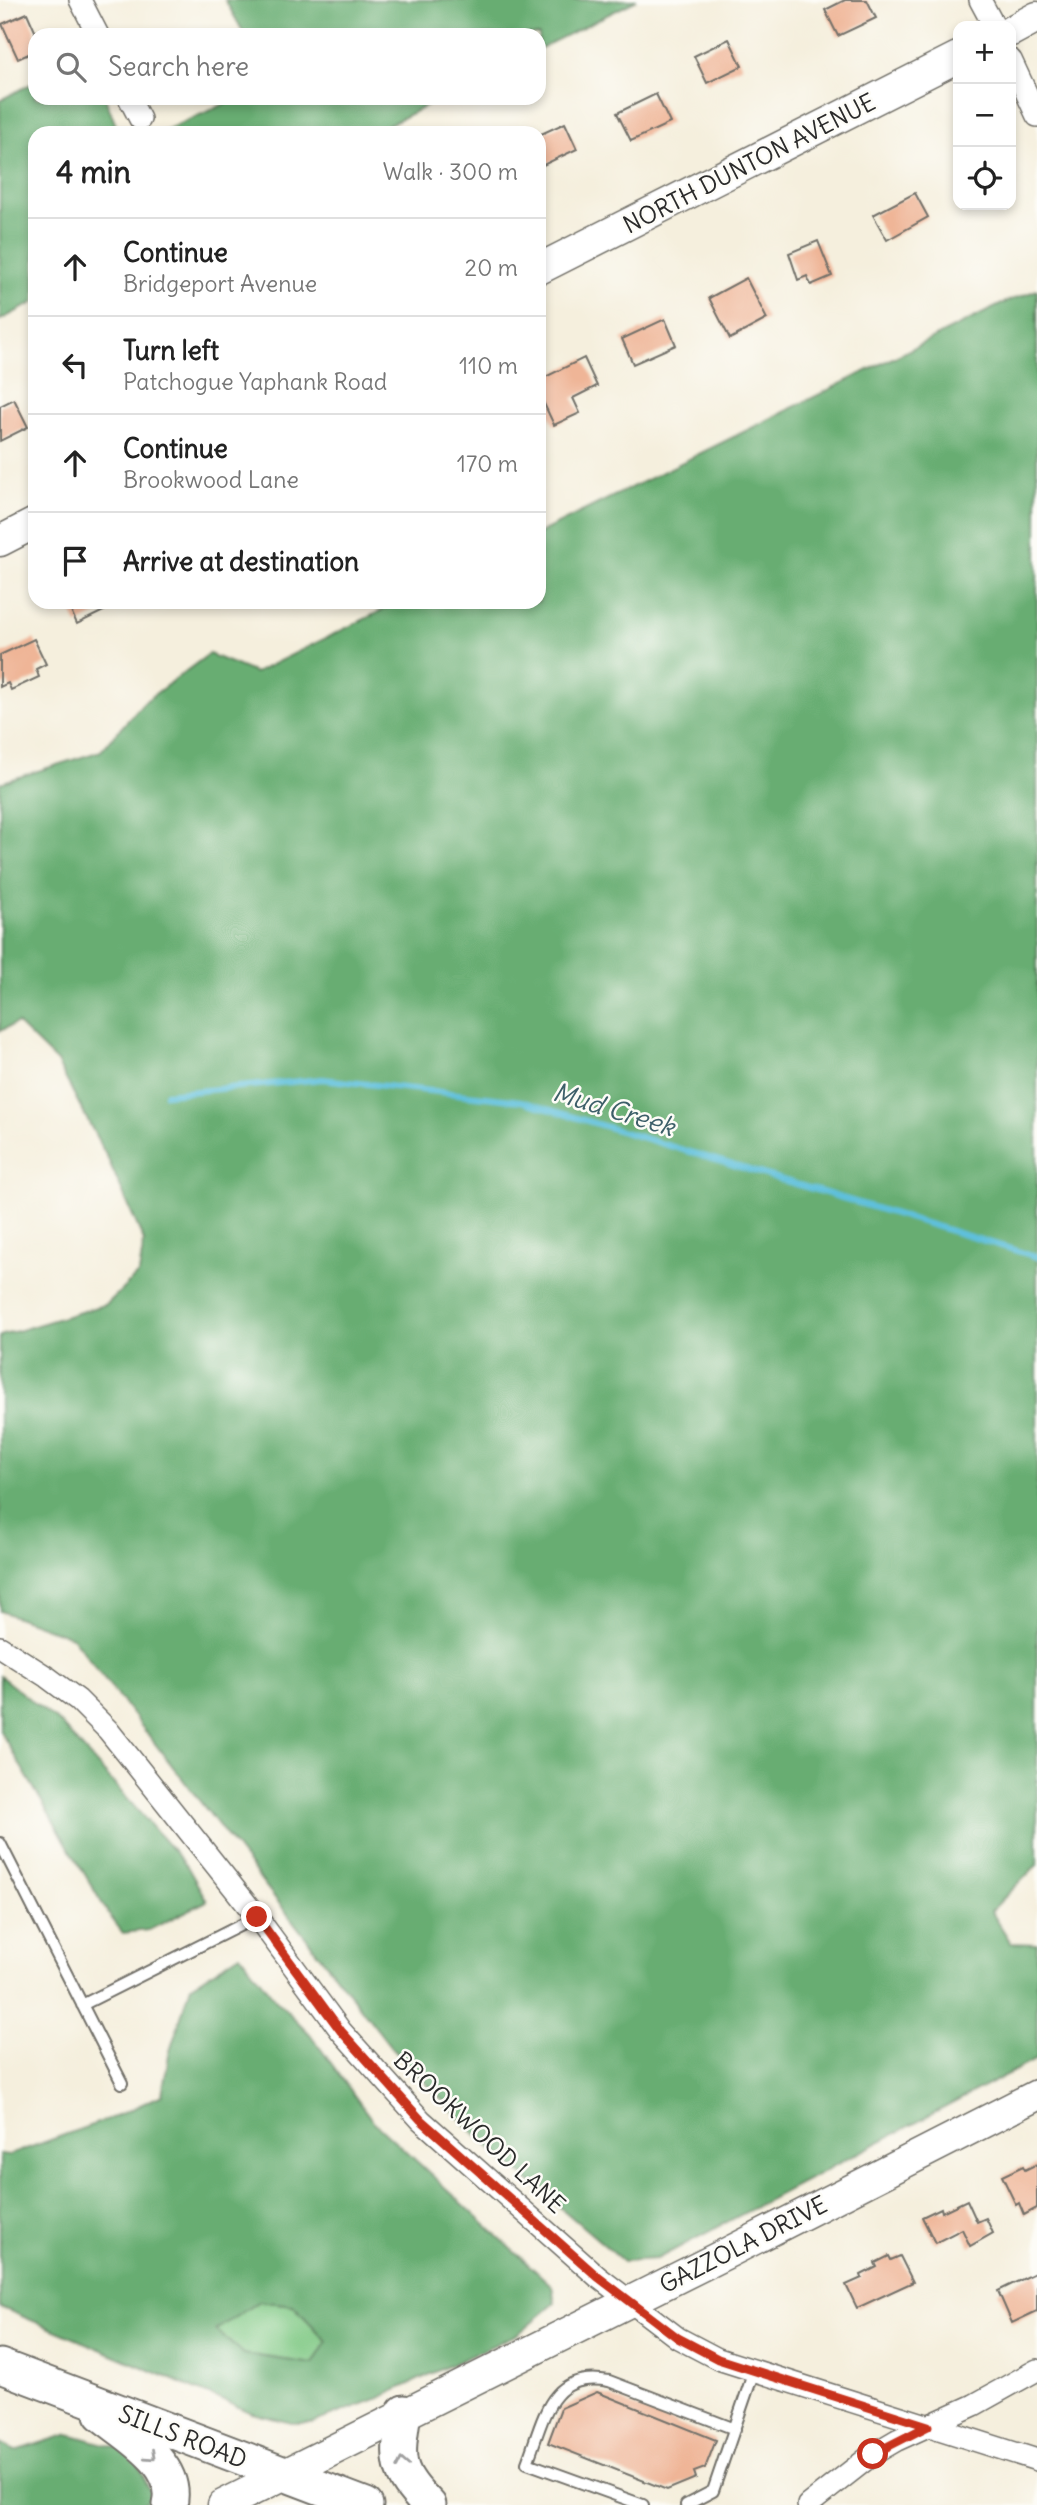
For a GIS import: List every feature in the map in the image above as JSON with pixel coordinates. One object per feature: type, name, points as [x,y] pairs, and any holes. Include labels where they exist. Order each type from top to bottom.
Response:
[{"type":"main road","name":"SILLS ROAD","points":[[0,2366],[366,2505]]},
{"type":"main road","points":[[80,2396],[162,2466],[171,2487],[170,2505]]},
{"type":"main road","points":[[404,2412],[399,2446],[400,2463],[407,2482],[429,2505]]},
{"type":"street","points":[[80,0],[94,28]]},
{"type":"street","points":[[980,0],[991,21]]},
{"type":"street","points":[[1016,28],[1037,17]]},
{"type":"street","name":"NORTH DUNTON AVENUE","points":[[546,265],[953,60]]},
{"type":"street","points":[[1016,71],[1037,116]]},
{"type":"street","points":[[133,105],[140,119]]},
{"type":"street","points":[[0,541],[28,527]]},
{"type":"street","name":"BROOKWOOD LANE","points":[[0,1647],[78,1700],[108,1730],[257,1917],[341,2031],[421,2120],[598,2277],[678,2338],[718,2359],[1037,2460]]},
{"type":"street","name":"GAZZOLA DRIVE","points":[[223,2505],[1037,2095]]},
{"type":"street","points":[[808,2505],[873,2454],[974,2405],[1037,2370]]},
{"type":"lane","points":[[0,1843],[122,2083]]},
{"type":"lane","points":[[82,2005],[257,1917]]},
{"type":"lane","points":[[686,2505],[713,2491],[754,2371]]},
{"type":"lane","points":[[643,2505],[527,2463],[553,2398],[562,2389],[591,2378],[609,2381],[735,2429]]},
{"type":"green space","points":[[225,0],[637,0],[546,46],[546,28],[241,28]]},
{"type":"green space","points":[[28,86],[28,105],[108,105],[116,126],[28,126],[28,306],[0,320],[0,100]]},
{"type":"green space","points":[[222,105],[428,105],[386,126],[175,126]]},
{"type":"green space","points":[[1037,290],[1037,1865],[991,1911],[1011,1943],[1037,1944],[1037,2059],[657,2259],[623,2261],[479,2138],[391,2047],[72,1637],[0,1611],[0,1336],[107,1304],[139,1273],[144,1241],[108,1159],[57,1062],[17,1023],[0,1031],[0,783],[101,751],[143,703],[209,654],[255,673],[385,609],[546,609],[546,530],[1006,302]]},
{"type":"green space","points":[[0,1676],[60,1723],[187,1866],[207,1901],[149,1930],[123,1933],[109,1915],[0,1731]]},
{"type":"green space","points":[[240,1954],[275,1999],[310,2034],[372,2120],[552,2286],[555,2303],[518,2334],[379,2398],[312,2423],[291,2423],[252,2413],[0,2307],[0,2154],[9,2155],[114,2117],[162,2095],[169,2054],[191,1986]],"holes":[[[259,2301],[293,2305],[327,2341],[313,2364],[243,2354],[216,2330]]]},
{"type":"green space","points":[[259,2301],[293,2305],[327,2341],[313,2364],[243,2354],[215,2330]]},
{"type":"green space","points":[[69,2434],[133,2452],[153,2498],[140,2505],[0,2505],[0,2443],[15,2451]]},
{"type":"building","points":[[845,0],[867,0],[876,18],[838,36],[825,10]]},
{"type":"building","points":[[27,13],[34,28],[28,28],[28,54],[18,59],[2,24]]},
{"type":"building","points":[[729,39],[742,66],[707,83],[694,56]]},
{"type":"building","points":[[656,94],[670,123],[631,141],[617,113]]},
{"type":"building","points":[[565,123],[577,149],[546,164],[546,132]]},
{"type":"building","points":[[915,193],[928,217],[887,240],[873,215]]},
{"type":"building","points":[[818,241],[832,276],[811,285],[807,276],[798,280],[789,253]]},
{"type":"building","points":[[746,278],[767,319],[730,339],[709,298]]},
{"type":"building","points":[[665,319],[676,345],[633,364],[622,339]]},
{"type":"building","points":[[584,358],[597,386],[573,398],[580,413],[554,425],[546,408],[546,377]]},
{"type":"building","points":[[14,399],[28,427],[0,441],[0,406]]},
{"type":"building","points":[[70,609],[108,609],[77,624]]},
{"type":"building","points":[[34,639],[46,664],[36,669],[39,677],[11,690],[8,683],[0,687],[0,655]]},
{"type":"building","points":[[1037,2164],[1037,2208],[1024,2215],[1002,2176],[1023,2166],[1025,2170]]},
{"type":"building","points":[[967,2200],[977,2222],[986,2218],[993,2233],[970,2246],[962,2229],[935,2243],[922,2217],[941,2208],[942,2212]]},
{"type":"building","points":[[889,2256],[891,2260],[900,2256],[913,2282],[857,2308],[846,2285],[862,2278],[861,2275],[877,2267],[875,2263]]},
{"type":"building","points":[[1037,2272],[1037,2311],[1012,2323],[998,2291]]},
{"type":"building","points":[[597,2392],[716,2440],[705,2468],[694,2472],[696,2478],[667,2490],[548,2443],[561,2408]]},
{"type":"waterway","name":"Mud Creek","points":[[166,1094],[322,1079],[521,1101],[1037,1257]]},
{"type":"route","points":[[257,1917],[341,2031],[421,2120],[598,2277],[678,2338],[718,2359],[928,2426],[873,2454]]}]
